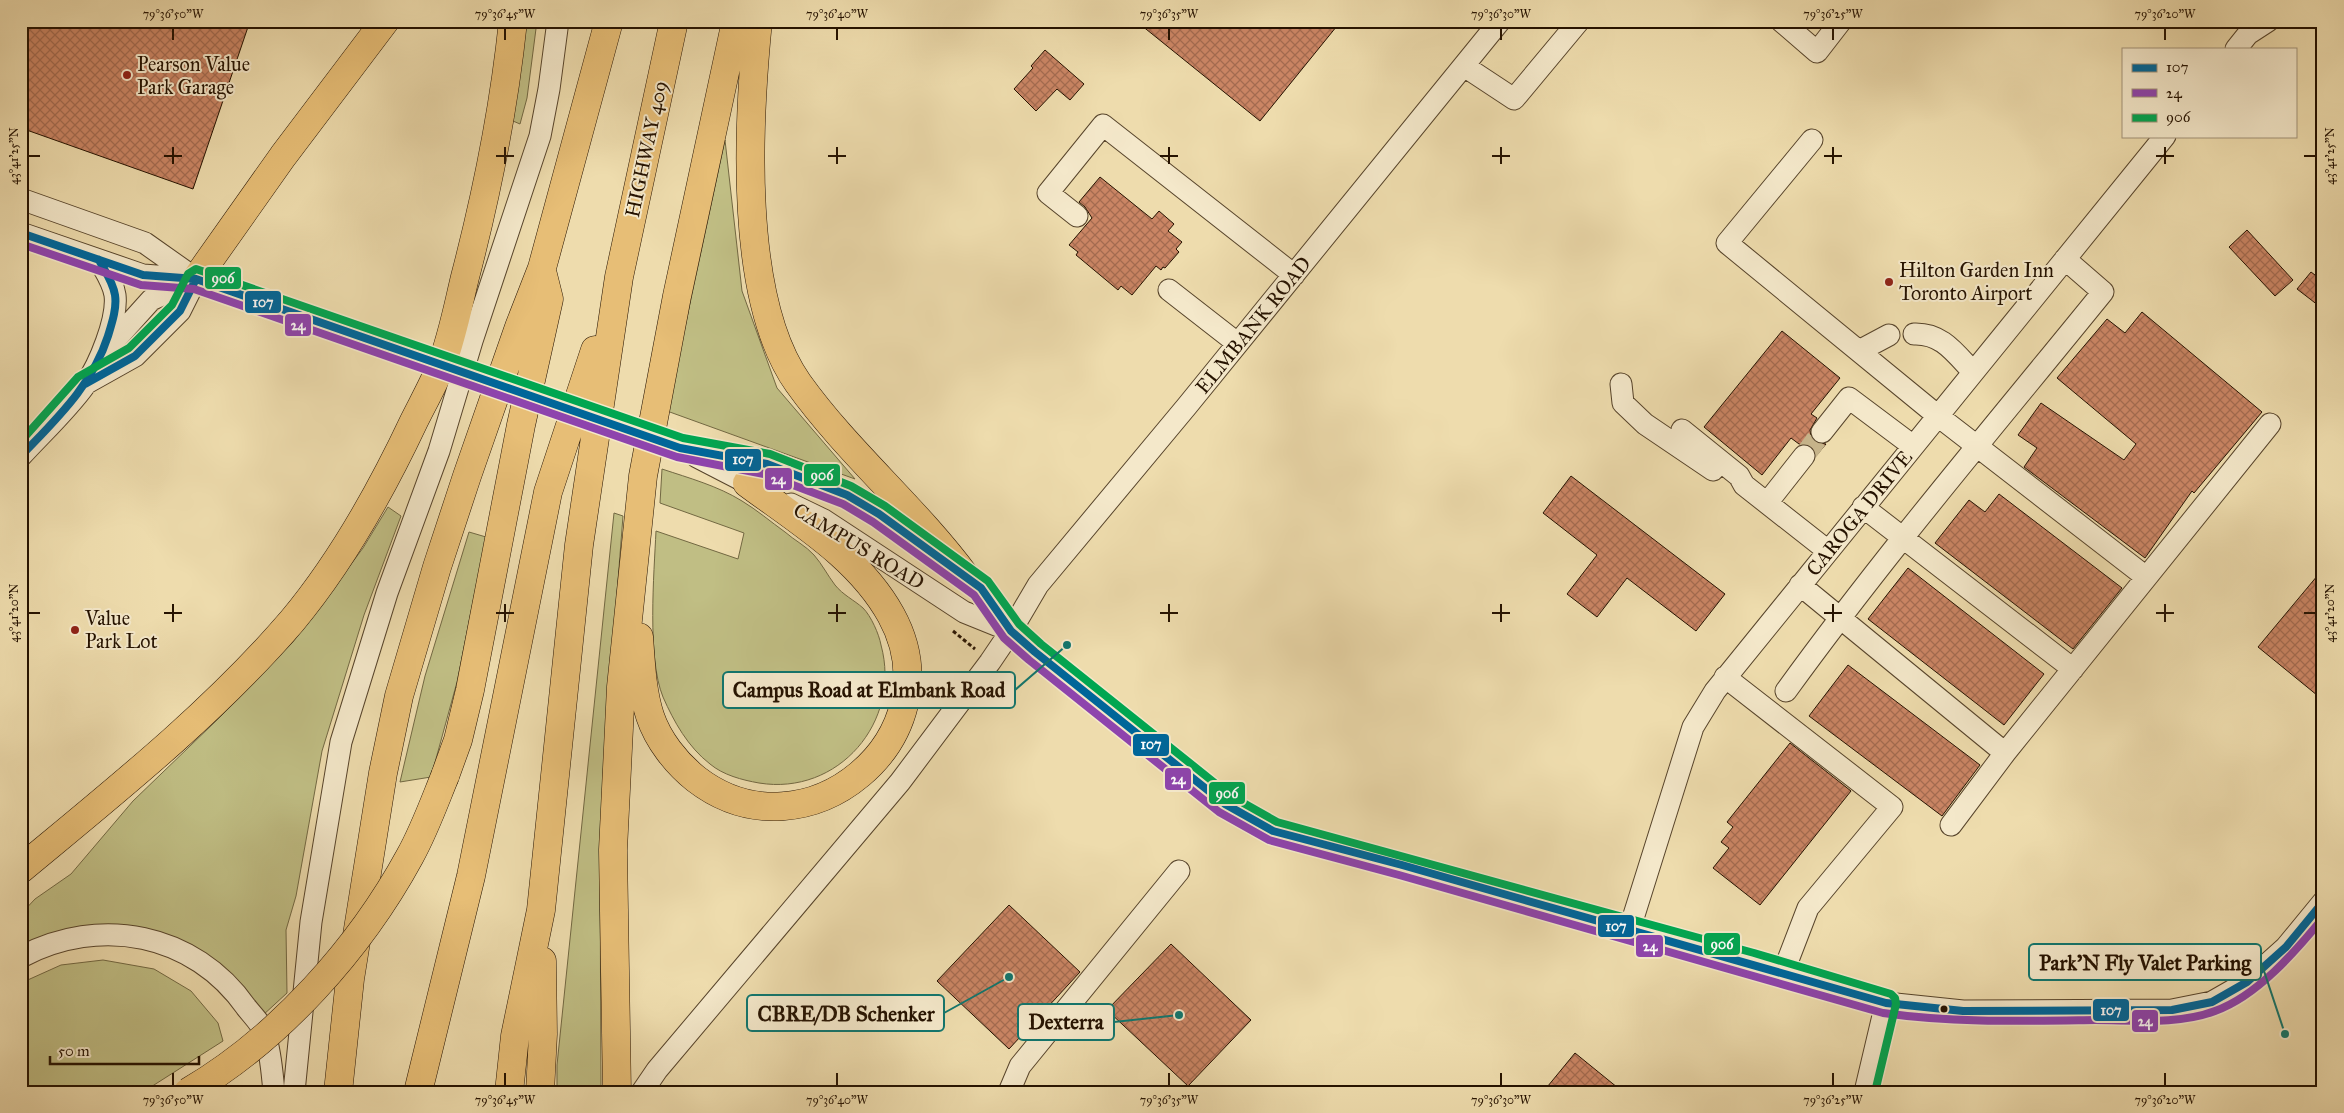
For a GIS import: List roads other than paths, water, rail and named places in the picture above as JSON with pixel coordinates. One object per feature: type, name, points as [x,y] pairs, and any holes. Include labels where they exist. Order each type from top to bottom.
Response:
[{"type":"highway","points":[[196,279],[283,156],[385,21]]},
{"type":"highway","points":[[21,869],[165,747],[216,700],[266,649],[318,587],[384,485],[441,365],[451,330],[476,234],[494,152],[509,62],[513,21]]},
{"type":"highway","points":[[338,1092],[350,979],[382,773],[399,696],[437,567],[467,476],[518,327],[542,268],[609,21]]},
{"type":"highway","name":"HIGHWAY 409","points":[[619,277],[674,21]]},
{"type":"highway","points":[[617,1092],[613,850],[621,687],[643,476],[658,387],[736,21]]},
{"type":"highway","points":[[758,21],[751,138],[752,196],[758,268],[763,297],[783,356],[797,381],[829,423],[946,550],[966,577]]},
{"type":"highway","points":[[188,1092],[214,1077],[274,1027],[318,984],[352,946],[394,886],[412,855],[458,740],[470,690],[521,425],[549,299],[542,268]]},
{"type":"highway","points":[[510,1092],[515,1036],[541,910],[580,545],[619,277]]},
{"type":"highway","points":[[418,1092],[471,876],[548,492],[619,277]]},
{"type":"highway","points":[[633,577],[642,679],[650,716],[666,746],[688,773],[716,793],[732,800],[773,808],[809,803],[846,786],[859,777],[886,747],[904,706],[906,665],[899,630],[890,613],[851,562],[747,483]]},
{"type":"highway","points":[[21,883],[64,833]]},
{"type":"highway","points":[[540,1092],[543,1034],[541,910]]},
{"type":"highway","points":[[425,1092],[426,1064]]},
{"type":"street","points":[[294,1092],[311,922],[341,742],[384,602],[439,452],[472,341],[540,136],[549,89],[558,21]]},
{"type":"street","name":"ELMBANK ROAD","points":[[642,1092],[679,1044],[900,782],[1011,631],[1038,585],[1187,406],[1236,343],[1294,275],[1500,21]]},
{"type":"street","points":[[1464,66],[1514,99],[1579,21]]},
{"type":"street","points":[[1781,21],[1817,52],[1842,21]]},
{"type":"street","points":[[2237,48],[2248,34],[2268,21]]},
{"type":"street","points":[[1077,216],[1048,193],[1103,125],[1294,275]]},
{"type":"street","name":"CAROGA DRIVE","points":[[1629,931],[1693,728],[1715,691],[2163,138]]},
{"type":"street","points":[[1812,140],[1727,243],[1938,416],[2146,577]]},
{"type":"street","points":[[21,198],[145,243],[196,279]]},
{"type":"street","points":[[21,233],[143,275],[196,279],[680,448]]},
{"type":"street","points":[[1786,691],[1839,617],[1902,537],[2104,292],[2065,259]]},
{"type":"street","points":[[21,456],[85,384],[99,358],[115,309],[112,283],[99,260]]},
{"type":"street","points":[[99,358],[151,300],[196,279]]},
{"type":"street","points":[[85,384],[135,356],[180,312],[196,279]]},
{"type":"street","points":[[1169,290],[1236,343]]},
{"type":"street","points":[[1914,334],[1927,334],[1944,342],[1973,372]]},
{"type":"street","points":[[1860,351],[1889,335]]},
{"type":"street","points":[[1621,384],[1623,403],[1645,424],[1706,458]]},
{"type":"street","points":[[1822,432],[1849,398],[1913,446]]},
{"type":"street","points":[[1952,825],[2006,752],[2270,424]]},
{"type":"street","points":[[1682,430],[1706,458],[1734,484],[1744,485],[1828,551]]},
{"type":"street","name":"CAMPUS ROAD","points":[[680,448],[767,464],[847,495],[880,514],[981,588],[1011,631],[1140,737],[1225,804],[1273,831],[1402,864],[1629,931],[1784,972],[1886,1003],[1963,1011],[1990,1011],[2172,1010],[2212,1002],[2247,982],[2286,947],[2323,902]]},
{"type":"street","name":"CAMPUS ROAD","points":[[680,448],[824,520],[964,612],[1011,631]]},
{"type":"street","points":[[1767,502],[1804,456]]},
{"type":"street","points":[[1863,508],[2073,668]]},
{"type":"street","points":[[1800,585],[2006,752]]},
{"type":"street","points":[[1725,677],[1892,806],[1808,908],[1784,972]]},
{"type":"street","points":[[1009,1092],[1020,1066],[1179,871]]},
{"type":"street","points":[[21,958],[58,942],[101,935],[145,938],[186,953],[212,969],[222,979],[265,1033],[274,1092]]},
{"type":"street","points":[[1864,1092],[1886,1003]]},
{"type":"tunnel","points":[[1804,456],[1822,432]]},
{"type":"place","name":"Pearson Value Park Garage","points":[[127,75]]},
{"type":"place","name":"Hilton Garden Inn Toronto Airport","points":[[1889,282]]},
{"type":"place","name":"Value Park Lot","points":[[75,630]]},
{"type":"place","name":"Campus Road at Elmbank Road","points":[[1067,645]]},
{"type":"place","name":"CBRE/DB Schenker","points":[[1009,977]]},
{"type":"place","name":"Dexterra","points":[[1179,1015]]},
{"type":"place","name":"Park'N Fly Valet Parking","points":[[2285,1034]]}]
